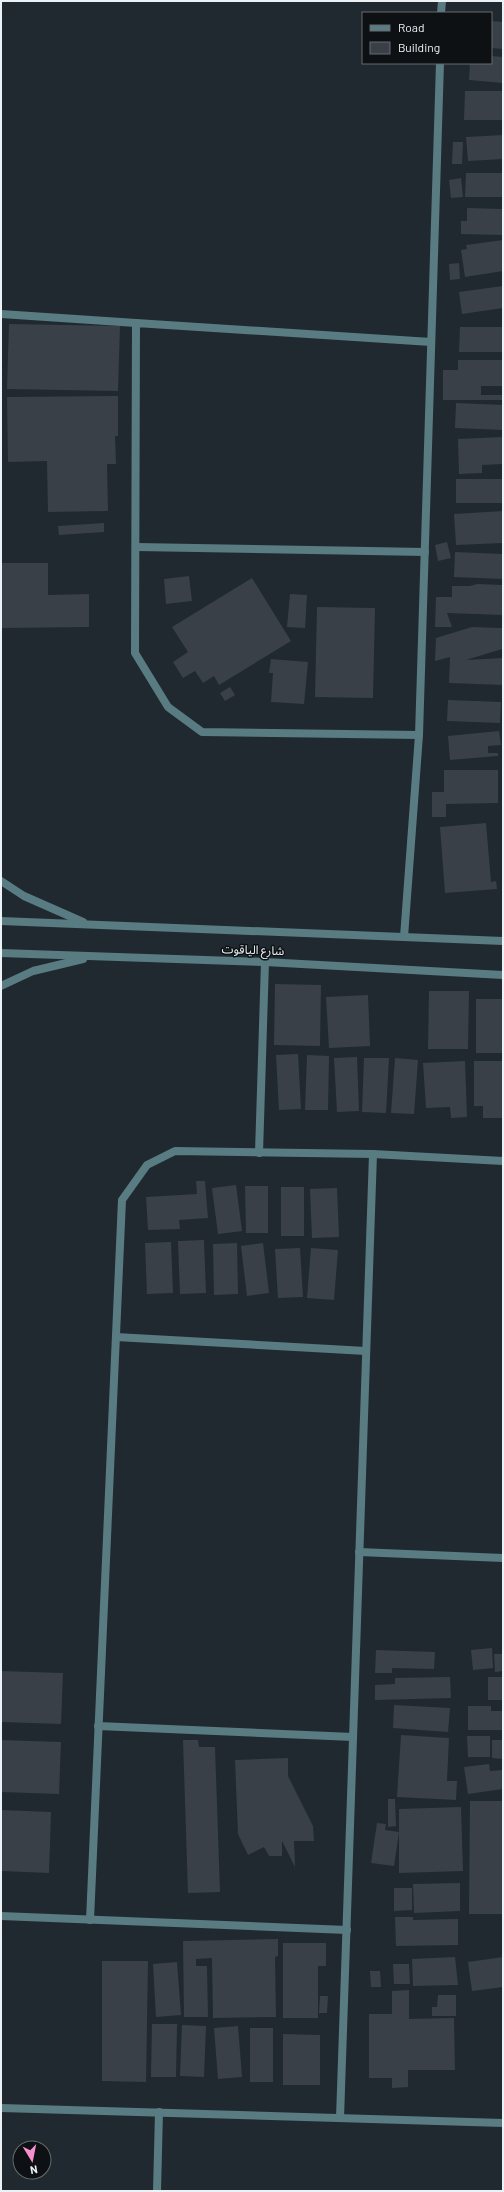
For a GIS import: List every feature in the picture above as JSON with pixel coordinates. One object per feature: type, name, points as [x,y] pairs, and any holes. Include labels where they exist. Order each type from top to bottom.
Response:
[{"type":"street","points":[[442,1],[442,12]]},
{"type":"street","points":[[404,937],[419,735],[440,64]]},
{"type":"street","points":[[1,314],[431,342]]},
{"type":"street","points":[[136,323],[135,654],[168,707],[202,732],[419,735]]},
{"type":"street","points":[[136,547],[425,552]]},
{"type":"street","points":[[1,881],[24,896],[88,924]]},
{"type":"street","name":"شارع الياقوت","points":[[1,921],[503,940]]},
{"type":"street","name":"شارع الياقوت","points":[[1,953],[265,962],[503,975]]},
{"type":"street","points":[[1,986],[33,971],[93,956]]},
{"type":"street","points":[[260,1153],[265,962]]},
{"type":"street","points":[[90,1920],[122,1200],[147,1165],[175,1151],[373,1154],[503,1161]]},
{"type":"street","points":[[340,2118],[373,1154]]},
{"type":"street","points":[[116,1337],[366,1351]]},
{"type":"street","points":[[359,1552],[503,1558]]},
{"type":"street","points":[[98,1726],[353,1737]]},
{"type":"street","points":[[1,1916],[347,1930]]},
{"type":"street","points":[[1,2108],[503,2123]]},
{"type":"street","points":[[157,2191],[159,2112]]},
{"type":"building","points":[[492,21],[503,22],[503,49],[492,48]]},
{"type":"building","points":[[492,56],[503,57],[503,83],[469,80],[470,64],[492,64]]},
{"type":"building","points":[[465,91],[503,91],[503,120],[464,120]]},
{"type":"building","points":[[503,135],[503,159],[468,161],[466,137]]},
{"type":"building","points":[[453,142],[463,142],[462,164],[452,164]]},
{"type":"building","points":[[466,173],[503,173],[503,197],[465,197]]},
{"type":"building","points":[[461,178],[463,197],[451,198],[449,180]]},
{"type":"building","points":[[467,208],[503,209],[503,235],[461,234],[461,221],[467,221]]},
{"type":"building","points":[[503,240],[503,271],[465,277],[461,250],[467,249],[466,245]]},
{"type":"building","points":[[459,263],[460,279],[450,280],[449,264]]},
{"type":"building","points":[[503,286],[503,308],[462,314],[459,292]]},
{"type":"building","points":[[9,324],[120,326],[118,391],[7,389]]},
{"type":"building","points":[[460,327],[503,327],[503,352],[459,352]]},
{"type":"building","points":[[458,360],[503,360],[503,386],[481,386],[481,395],[503,395],[503,400],[443,400],[443,370],[458,370]]},
{"type":"building","points":[[118,396],[118,436],[115,436],[116,464],[107,464],[108,511],[48,512],[47,461],[8,462],[7,397]]},
{"type":"building","points":[[456,403],[503,405],[503,430],[455,428]]},
{"type":"building","points":[[503,437],[503,464],[482,465],[482,473],[459,474],[458,439]]},
{"type":"building","points":[[456,479],[503,479],[503,503],[456,503]]},
{"type":"building","points":[[503,511],[503,543],[456,545],[454,514]]},
{"type":"building","points":[[104,523],[104,532],[59,535],[58,526]]},
{"type":"building","points":[[447,542],[451,558],[438,561],[435,545]]},
{"type":"building","points":[[455,552],[503,554],[503,579],[454,577]]},
{"type":"building","points":[[1,563],[48,563],[48,595],[89,594],[89,627],[1,628]]},
{"type":"building","points":[[189,576],[192,601],[166,604],[164,579]]},
{"type":"building","points":[[252,578],[291,641],[219,685],[214,676],[203,683],[195,671],[183,678],[173,662],[188,652],[172,627]]},
{"type":"building","points":[[477,584],[503,585],[503,615],[447,613],[452,627],[435,627],[436,597],[452,597],[452,586],[470,586]]},
{"type":"building","points":[[290,594],[307,595],[305,628],[287,627]]},
{"type":"building","points":[[317,607],[375,608],[373,698],[315,697]]},
{"type":"building","points":[[472,627],[502,628],[502,649],[466,660],[503,658],[503,685],[449,683],[450,657],[435,661],[436,638]]},
{"type":"building","points":[[271,659],[308,662],[304,704],[271,702],[273,673],[269,673]]},
{"type":"building","points":[[230,687],[235,695],[225,701],[220,693]]},
{"type":"building","points":[[448,700],[501,702],[500,723],[447,721]]},
{"type":"building","points":[[499,731],[501,745],[488,746],[488,753],[498,753],[498,756],[450,760],[448,736]]},
{"type":"building","points":[[444,770],[498,770],[498,803],[446,804],[446,817],[432,817],[432,792],[444,792]]},
{"type":"building","points":[[486,823],[491,882],[496,881],[497,889],[445,893],[440,827]]},
{"type":"building","points":[[275,984],[321,985],[320,1046],[274,1045]]},
{"type":"building","points":[[429,991],[469,991],[468,1049],[428,1049]]},
{"type":"building","points":[[368,995],[370,1046],[329,1048],[326,997]]},
{"type":"building","points":[[476,999],[503,999],[503,1053],[476,1053]]},
{"type":"building","points":[[298,1054],[301,1109],[279,1110],[276,1055]]},
{"type":"building","points":[[307,1055],[329,1056],[328,1110],[305,1110]]},
{"type":"building","points":[[357,1057],[359,1111],[337,1112],[334,1058]]},
{"type":"building","points":[[364,1058],[389,1058],[386,1113],[362,1112]]},
{"type":"building","points":[[395,1058],[418,1060],[414,1114],[391,1113]]},
{"type":"building","points":[[465,1061],[467,1117],[451,1118],[450,1107],[426,1108],[423,1063]]},
{"type":"building","points":[[474,1061],[503,1061],[503,1118],[483,1118],[483,1106],[474,1106]]},
{"type":"building","points":[[196,1181],[205,1181],[208,1218],[179,1220],[180,1229],[148,1230],[146,1197],[197,1194]]},
{"type":"building","points":[[236,1185],[242,1231],[218,1234],[212,1188]]},
{"type":"building","points":[[245,1186],[268,1186],[268,1233],[246,1233]]},
{"type":"building","points":[[281,1187],[304,1187],[304,1236],[281,1236]]},
{"type":"building","points":[[337,1188],[339,1237],[312,1238],[310,1189]]},
{"type":"building","points":[[204,1240],[206,1293],[180,1294],[178,1241]]},
{"type":"building","points":[[171,1242],[173,1293],[147,1294],[145,1243]]},
{"type":"building","points":[[237,1243],[238,1294],[214,1295],[213,1244]]},
{"type":"building","points":[[263,1243],[269,1293],[247,1296],[241,1246]]},
{"type":"building","points":[[300,1248],[303,1297],[278,1298],[275,1249]]},
{"type":"building","points":[[311,1248],[338,1250],[334,1300],[307,1298]]},
{"type":"building","points":[[492,1648],[493,1668],[473,1670],[471,1650]]},
{"type":"building","points":[[376,1650],[435,1652],[434,1669],[392,1668],[392,1673],[375,1673]]},
{"type":"building","points":[[494,1654],[503,1654],[503,1671],[495,1672]]},
{"type":"building","points":[[1,1671],[63,1673],[61,1724],[1,1722]]},
{"type":"building","points":[[450,1677],[451,1698],[375,1700],[375,1685],[395,1684],[395,1678]]},
{"type":"building","points":[[488,1677],[503,1677],[503,1700],[488,1700]]},
{"type":"building","points":[[394,1705],[450,1708],[448,1732],[393,1728]]},
{"type":"building","points":[[468,1706],[491,1706],[491,1711],[503,1711],[503,1730],[468,1730]]},
{"type":"building","points":[[401,1735],[449,1738],[447,1781],[457,1781],[456,1800],[397,1797]]},
{"type":"building","points":[[467,1736],[490,1736],[490,1757],[468,1757]]},
{"type":"building","points":[[1,1740],[61,1742],[59,1794],[1,1792]]},
{"type":"building","points":[[183,1740],[198,1740],[199,1747],[215,1747],[220,1892],[188,1893]]},
{"type":"building","points":[[492,1740],[503,1740],[503,1759],[492,1758]]},
{"type":"building","points":[[288,1758],[288,1776],[313,1826],[314,1841],[294,1841],[295,1867],[282,1841],[282,1856],[269,1856],[264,1847],[248,1855],[238,1834],[235,1760]]},
{"type":"building","points":[[489,1764],[490,1771],[503,1770],[503,1789],[468,1794],[464,1767]]},
{"type":"building","points":[[388,1799],[395,1799],[396,1826],[388,1827]]},
{"type":"building","points":[[470,1801],[503,1801],[503,1914],[469,1914]]},
{"type":"building","points":[[461,1807],[463,1871],[399,1873],[399,1809]]},
{"type":"building","points":[[1,1810],[51,1812],[49,1873],[1,1871]]},
{"type":"building","points":[[377,1823],[386,1824],[385,1830],[399,1832],[394,1866],[371,1863]]},
{"type":"building","points":[[460,1883],[460,1911],[414,1913],[413,1884]]},
{"type":"building","points":[[394,1888],[412,1888],[412,1910],[394,1911]]},
{"type":"building","points":[[395,1917],[413,1917],[413,1920],[458,1919],[458,1945],[396,1946]]},
{"type":"building","points":[[278,1939],[278,1956],[275,1957],[276,2017],[213,2018],[212,1958],[196,1959],[196,1966],[207,1966],[208,2017],[184,2017],[183,1941]]},
{"type":"building","points":[[283,1943],[326,1943],[326,1966],[318,1966],[318,2018],[283,2018]]},
{"type":"building","points":[[455,1957],[458,1985],[413,1986],[412,1959]]},
{"type":"building","points":[[503,1957],[503,1987],[472,1991],[468,1962]]},
{"type":"building","points":[[102,1961],[148,1961],[146,2082],[102,2081]]},
{"type":"building","points":[[177,1962],[181,2015],[156,2017],[153,1964]]},
{"type":"building","points":[[393,1964],[409,1964],[410,1984],[394,1984]]},
{"type":"building","points":[[370,1971],[380,1971],[381,1987],[371,1987]]},
{"type":"building","points":[[409,1990],[409,2019],[454,2018],[455,2070],[408,2070],[408,2087],[392,2088],[392,2078],[369,2078],[369,2014],[392,2014],[392,1991]]},
{"type":"building","points":[[438,1995],[456,1995],[456,2016],[432,2016],[432,2007],[437,2007]]},
{"type":"building","points":[[320,1996],[328,1996],[327,2013],[319,2013]]},
{"type":"building","points":[[152,2024],[177,2024],[176,2077],[151,2077]]},
{"type":"building","points":[[182,2025],[206,2026],[204,2077],[180,2076]]},
{"type":"building","points":[[238,2026],[242,2077],[218,2079],[214,2028]]},
{"type":"building","points":[[250,2028],[273,2028],[273,2082],[250,2082]]},
{"type":"building","points":[[283,2034],[320,2035],[320,2085],[283,2085]]}]
